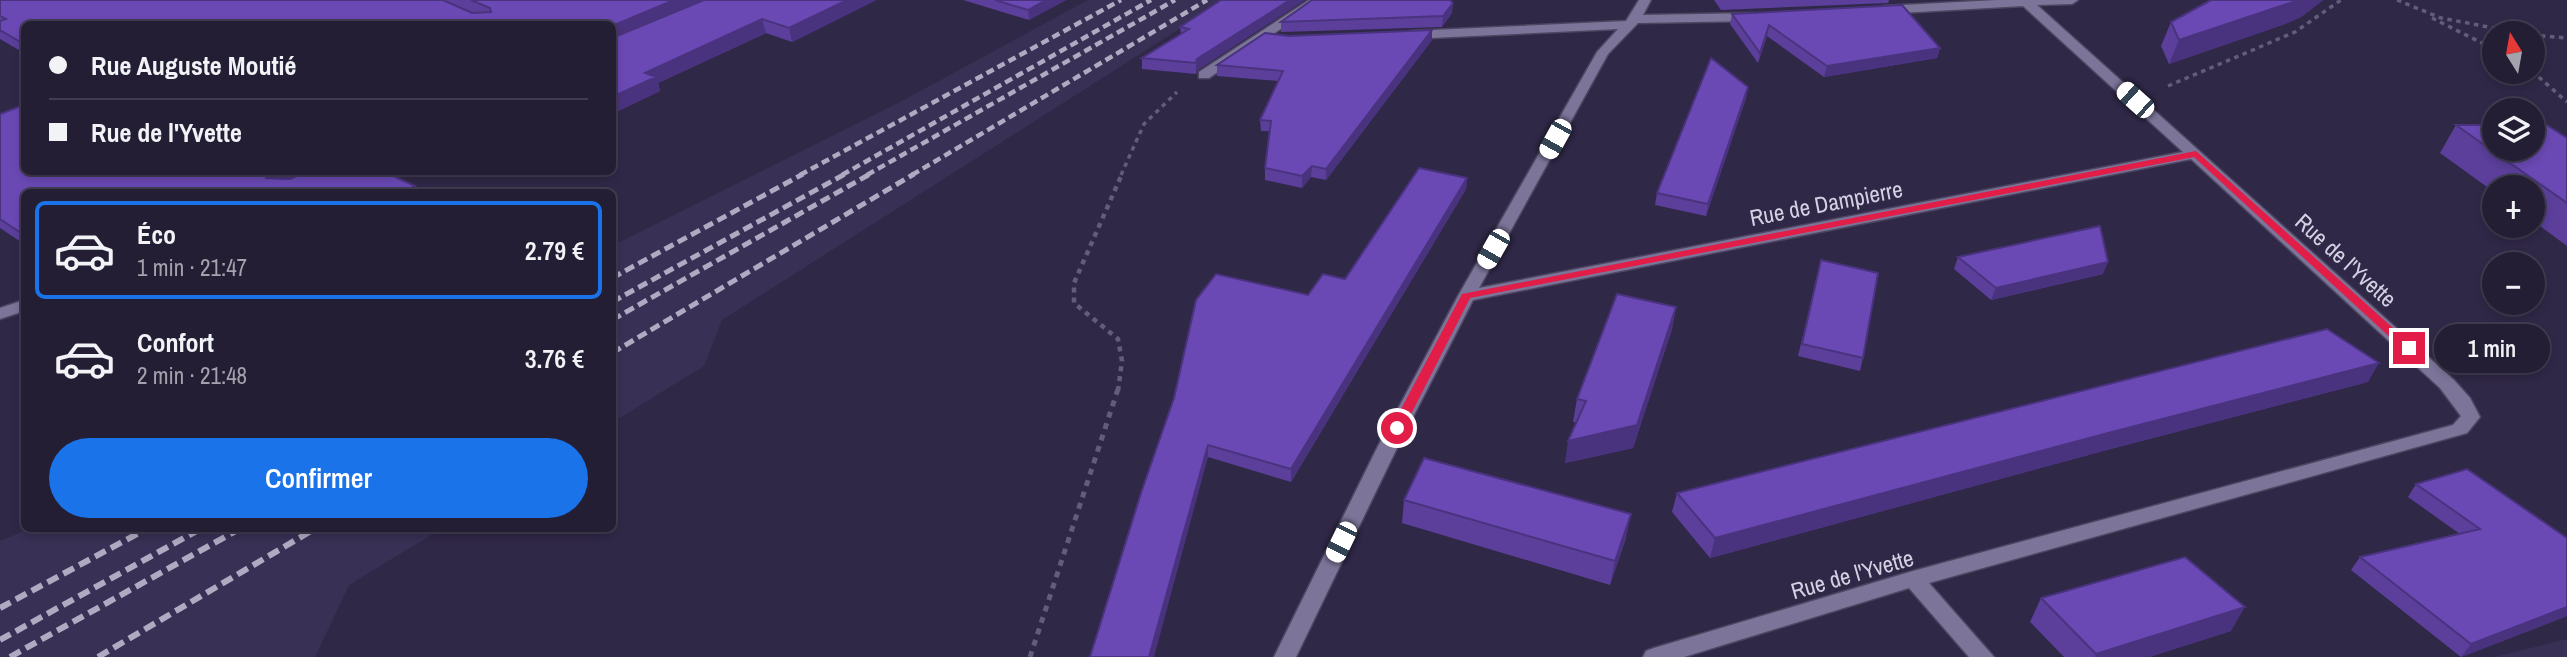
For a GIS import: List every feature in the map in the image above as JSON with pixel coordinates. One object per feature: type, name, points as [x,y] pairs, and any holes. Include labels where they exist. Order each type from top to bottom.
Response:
[{"type":"street","points":[[1203,75],[1270,38],[1317,0]]},
{"type":"street","points":[[1285,657],[1386,450],[1466,296],[1603,52],[1632,22],[1645,0]]},
{"type":"street","points":[[1870,10],[1935,3],[2072,0]]},
{"type":"street","name":"Rue de l'Yvette","points":[[1654,657],[1913,579],[2460,429],[2471,417],[2448,384],[2026,2]]},
{"type":"street","points":[[1398,36],[1774,15]]},
{"type":"street","name":"Rue de Dampierre","points":[[1466,296],[2196,154]]},
{"type":"street","points":[[0,314],[21,306]]},
{"type":"street","points":[[1913,579],[1983,657]]},
{"type":"path","points":[[2135,100],[2295,32],[2341,0]]},
{"type":"path","points":[[2397,0],[2482,43]]},
{"type":"path","points":[[2417,11],[2482,26]]},
{"type":"path","points":[[2545,36],[2567,38]]},
{"type":"path","points":[[1030,657],[1117,396],[1122,361],[1118,340],[1074,303],[1074,283],[1144,124],[1172,96],[1203,75]]},
{"type":"path","points":[[2545,83],[2567,102]]},
{"type":"shaded area","points":[[1088,0],[1225,0],[722,320],[704,366],[616,420],[616,244],[902,101]]},
{"type":"shaded area","points":[[21,532],[436,532],[349,585],[315,657],[0,657],[0,541]]},
{"type":"shaded area","points":[[2567,639],[2567,657],[2494,657]]},
{"type":"building","points":[[0,0],[443,0],[472,13],[491,12],[490,8],[471,0],[674,0],[616,24],[616,21],[21,21],[21,42],[0,30],[0,21],[6,19],[0,16]]},
{"type":"building","points":[[704,0],[847,0],[789,28],[762,19],[645,73],[656,77],[616,95],[616,36]]},
{"type":"building","points":[[995,0],[1046,0],[1028,10]]},
{"type":"building","points":[[1221,0],[1290,0],[1197,59],[1196,63],[1142,58],[1189,29],[1180,27]]},
{"type":"building","points":[[1312,0],[1450,0],[1453,3],[1443,16],[1281,22]]},
{"type":"building","points":[[2211,0],[2299,0],[2179,40],[2171,22]]},
{"type":"building","points":[[1902,5],[1940,48],[1827,66],[1769,25],[1760,53],[1732,14]]},
{"type":"building","points":[[1432,30],[1326,169],[1312,166],[1302,176],[1265,168],[1271,121],[1260,120],[1283,71],[1217,65],[1265,33],[1289,36]]},
{"type":"building","points":[[1711,58],[1748,87],[1708,204],[1657,193]]},
{"type":"building","points":[[21,106],[21,175],[267,175],[266,178],[290,179],[299,175],[391,175],[415,186],[408,189],[21,189],[21,233],[0,219],[0,114]]},
{"type":"building","points":[[2545,124],[2567,138],[2567,203],[2545,188],[2545,175],[2527,175],[2507,161],[2545,161]]},
{"type":"building","points":[[2456,125],[2482,125],[2482,143]]},
{"type":"building","points":[[1419,168],[1467,178],[1291,469],[1208,445],[1149,657],[1090,657],[1174,398],[1196,300],[1216,274],[1308,295],[1323,274],[1345,279]]},
{"type":"building","points":[[2100,226],[2108,262],[1996,288],[1958,257]]},
{"type":"building","points":[[1821,260],[1878,273],[1863,358],[1802,344]]},
{"type":"building","points":[[1617,294],[1676,307],[1637,425],[1568,441],[1586,401],[1577,399]]},
{"type":"building","points":[[2327,329],[2379,363],[1715,538],[1677,493]]},
{"type":"building","points":[[1424,458],[1631,514],[1615,561],[1404,500]]},
{"type":"building","points":[[2467,469],[2567,538],[2567,607],[2471,644],[2360,557],[2480,529],[2416,484]]},
{"type":"building","points":[[2185,557],[2245,607],[2096,654],[2041,598]]},
{"type":"railway","points":[[800,175],[1121,0]]},
{"type":"railway","points":[[842,175],[1151,0]]},
{"type":"railway","points":[[867,175],[1175,0]]},
{"type":"railway","points":[[912,175],[1207,0]]},
{"type":"railway","points":[[616,276],[803,174]]},
{"type":"railway","points":[[616,300],[845,174]]},
{"type":"railway","points":[[616,318],[870,174]]},
{"type":"railway","points":[[616,351],[914,174]]},
{"type":"railway","points":[[0,608],[141,532]]},
{"type":"railway","points":[[0,640],[195,532]]},
{"type":"railway","points":[[10,657],[234,532]]},
{"type":"railway","points":[[98,657],[309,532]]},
{"type":"route","points":[[1397,428],[1466,296],[2196,154],[2409,348]]}]
